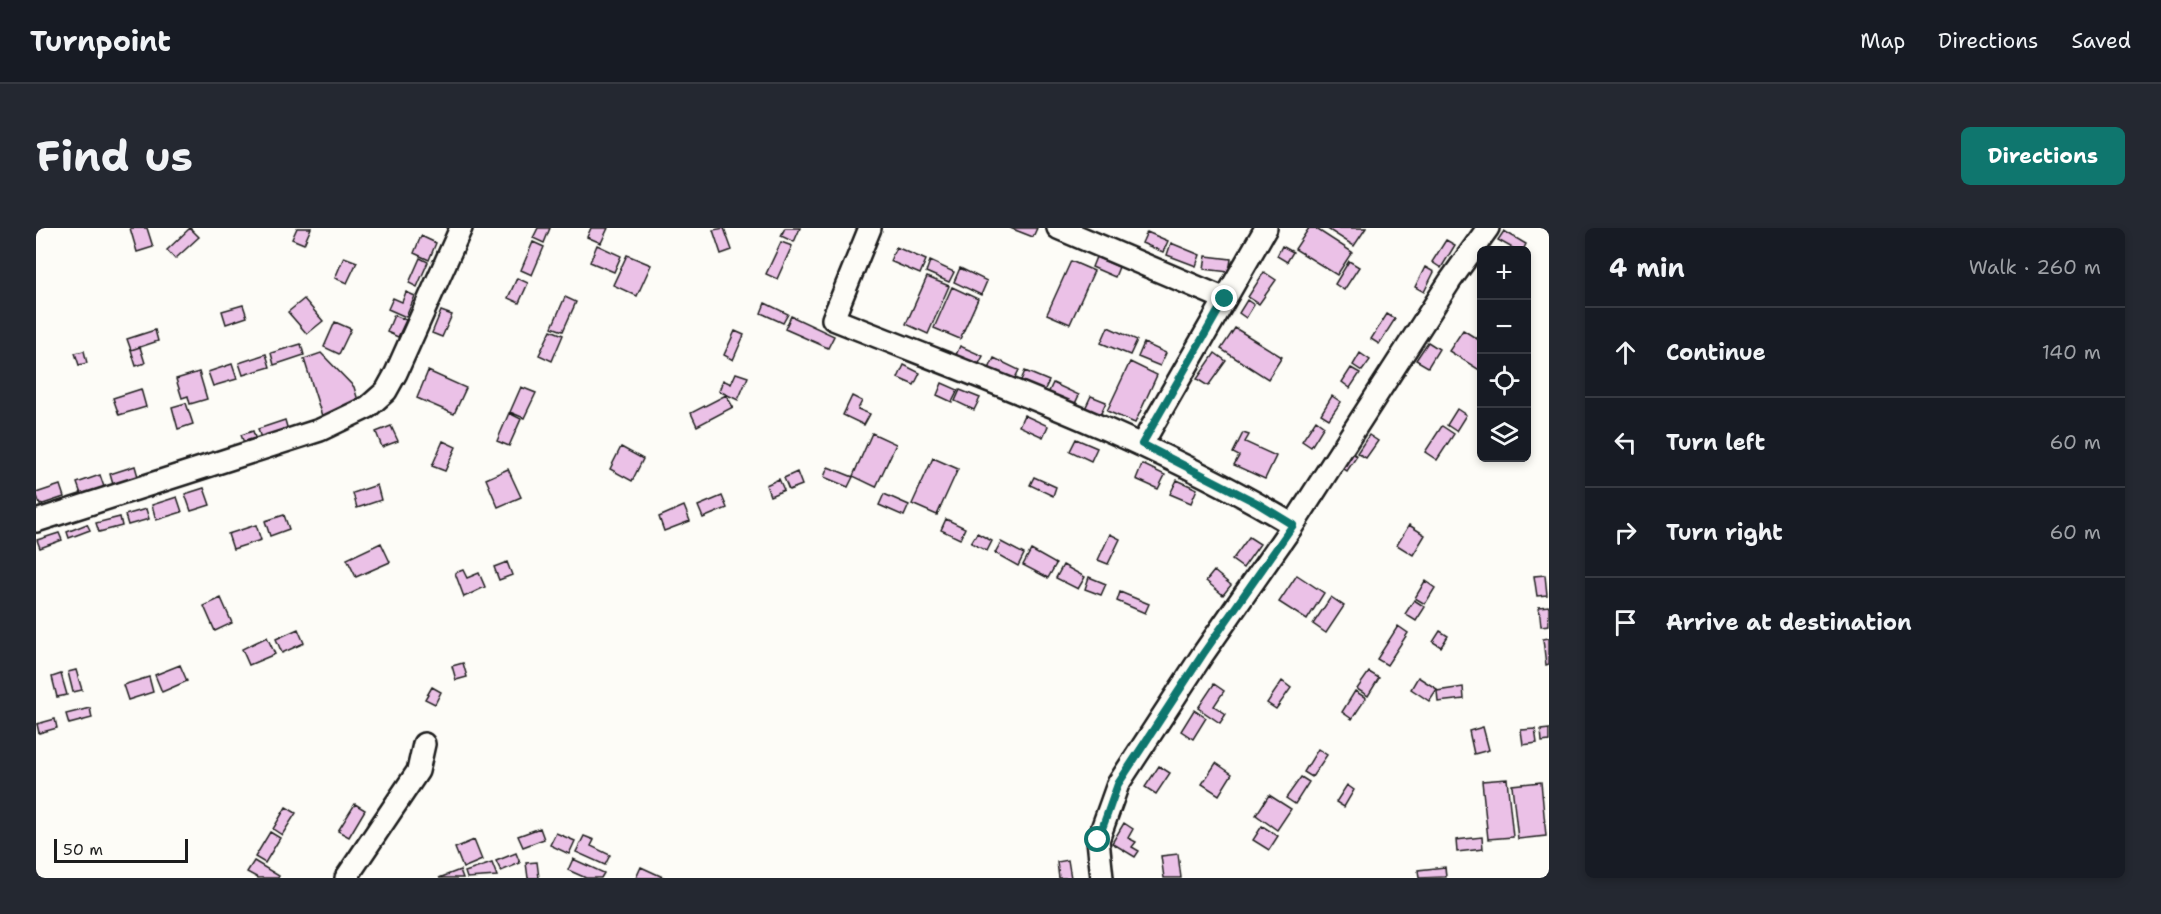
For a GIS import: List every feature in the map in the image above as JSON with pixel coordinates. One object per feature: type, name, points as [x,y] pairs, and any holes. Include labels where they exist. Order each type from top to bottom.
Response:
[{"type":"street","points":[[36,521],[320,430],[368,407],[386,391],[396,373],[461,228]]},
{"type":"street","points":[[870,228],[833,319],[1142,444],[1257,503],[1293,525]]},
{"type":"street","points":[[1058,228],[1225,299]]},
{"type":"street","points":[[1142,444],[1266,228]]},
{"type":"street","points":[[1102,878],[1098,840],[1118,784],[1203,654],[1293,525],[1450,281],[1488,228]]},
{"type":"street","points":[[346,878],[418,771],[424,744]]},
{"type":"building","points":[[130,228],[147,228],[153,247],[137,252]]},
{"type":"building","points":[[190,228],[199,237],[175,259],[167,250]]},
{"type":"building","points":[[297,228],[311,228],[304,244],[292,239]]},
{"type":"building","points":[[538,228],[550,228],[544,243],[533,238]]},
{"type":"building","points":[[591,228],[608,228],[601,243],[587,237]]},
{"type":"building","points":[[724,228],[732,250],[721,254],[713,230]]},
{"type":"building","points":[[785,228],[800,228],[794,242],[781,236]]},
{"type":"building","points":[[1010,228],[1037,228],[1033,237]]},
{"type":"building","points":[[1309,228],[1315,228],[1352,252],[1337,275],[1295,249]]},
{"type":"building","points":[[1326,228],[1366,228],[1354,246]]},
{"type":"building","points":[[1504,231],[1526,244],[1525,246],[1509,246],[1498,240]]},
{"type":"building","points":[[1147,232],[1168,241],[1163,252],[1142,243]]},
{"type":"building","points":[[421,236],[436,243],[429,260],[414,253]]},
{"type":"building","points":[[1446,240],[1455,245],[1441,268],[1432,262]]},
{"type":"building","points":[[533,242],[544,247],[532,275],[521,270]]},
{"type":"building","points":[[781,242],[792,246],[777,279],[766,274]]},
{"type":"building","points":[[1171,243],[1200,255],[1196,266],[1167,255]]},
{"type":"building","points":[[597,245],[621,256],[614,272],[590,262]]},
{"type":"building","points":[[1282,246],[1293,252],[1287,262],[1277,256]]},
{"type":"building","points":[[896,247],[926,260],[920,274],[890,261]]},
{"type":"building","points":[[627,255],[651,265],[637,296],[613,285]]},
{"type":"building","points":[[1206,256],[1231,259],[1229,272],[1204,269]]},
{"type":"building","points":[[344,257],[357,262],[347,283],[335,278]]},
{"type":"building","points":[[1096,257],[1119,267],[1115,277],[1092,267]]},
{"type":"building","points":[[420,258],[428,262],[417,287],[409,283]]},
{"type":"building","points":[[930,261],[954,272],[949,282],[926,272]]},
{"type":"building","points":[[1071,261],[1094,271],[1070,324],[1047,314]]},
{"type":"building","points":[[1349,261],[1359,267],[1344,290],[1335,284]]},
{"type":"building","points":[[1425,267],[1434,272],[1424,292],[1415,287]]},
{"type":"building","points":[[960,268],[987,281],[981,295],[954,282]]},
{"type":"building","points":[[1264,272],[1276,280],[1259,304],[1248,297]]},
{"type":"building","points":[[927,277],[949,286],[928,334],[906,324]]},
{"type":"building","points":[[517,278],[528,283],[519,303],[508,298]]},
{"type":"building","points":[[952,287],[978,299],[960,339],[934,328]]},
{"type":"building","points":[[406,292],[415,296],[406,317],[388,309],[393,298],[402,302]]},
{"type":"building","points":[[565,297],[576,302],[563,331],[552,327]]},
{"type":"building","points":[[304,299],[323,321],[307,334],[288,312]]},
{"type":"building","points":[[1247,300],[1254,305],[1246,318],[1239,313]]},
{"type":"building","points":[[765,303],[788,314],[783,323],[761,313]]},
{"type":"building","points":[[243,305],[247,317],[226,324],[222,311]]},
{"type":"building","points":[[441,311],[452,315],[442,337],[432,333]]},
{"type":"building","points":[[1387,314],[1395,319],[1379,344],[1371,339]]},
{"type":"building","points":[[394,315],[406,320],[398,337],[387,332]]},
{"type":"building","points":[[791,316],[834,336],[828,348],[785,329]]},
{"type":"building","points":[[335,322],[351,329],[339,354],[324,347]]},
{"type":"building","points":[[1108,327],[1137,340],[1130,355],[1101,343]]},
{"type":"building","points":[[1235,328],[1282,357],[1268,379],[1221,349]]},
{"type":"building","points":[[155,330],[158,341],[131,350],[127,339]]},
{"type":"building","points":[[551,330],[563,335],[552,361],[539,355]]},
{"type":"building","points":[[1463,330],[1477,339],[1477,368],[1449,351]]},
{"type":"building","points":[[735,331],[744,335],[733,360],[724,355]]},
{"type":"building","points":[[1428,342],[1439,349],[1428,367],[1416,360]]},
{"type":"building","points":[[1144,343],[1166,353],[1160,366],[1138,357]]},
{"type":"building","points":[[301,344],[304,355],[274,365],[271,353]]},
{"type":"building","points":[[960,346],[983,356],[977,367],[955,357]]},
{"type":"building","points":[[140,347],[145,363],[136,366],[131,350]]},
{"type":"building","points":[[84,351],[87,363],[79,365],[75,353]]},
{"type":"building","points":[[321,353],[354,387],[359,404],[322,416],[304,359]]},
{"type":"building","points":[[1215,353],[1226,361],[1208,386],[1197,379]]},
{"type":"building","points":[[1360,353],[1370,360],[1362,371],[1353,365]]},
{"type":"building","points":[[266,354],[270,367],[243,375],[239,363]]},
{"type":"building","points":[[994,358],[1019,370],[1013,382],[988,371]]},
{"type":"building","points":[[1130,362],[1157,375],[1135,423],[1107,411]]},
{"type":"building","points":[[232,364],[237,379],[213,386],[208,372]]},
{"type":"building","points":[[904,365],[920,373],[914,385],[898,378]]},
{"type":"building","points":[[1351,368],[1360,373],[1350,388],[1342,382]]},
{"type":"building","points":[[428,371],[466,388],[454,414],[417,398]]},
{"type":"building","points":[[1025,371],[1049,381],[1042,395],[1019,385]]},
{"type":"building","points":[[199,372],[207,399],[190,404],[188,396],[182,398],[176,379]]},
{"type":"building","points":[[736,373],[748,377],[738,400],[719,391],[723,380],[731,384]]},
{"type":"building","points":[[942,383],[958,390],[952,402],[937,395]]},
{"type":"building","points":[[1053,383],[1079,395],[1072,410],[1046,398]]},
{"type":"building","points":[[521,387],[536,393],[524,418],[510,412]]},
{"type":"building","points":[[141,389],[146,407],[119,415],[113,398]]},
{"type":"building","points":[[960,390],[980,398],[974,410],[955,401]]},
{"type":"building","points":[[726,395],[733,407],[697,426],[691,413]]},
{"type":"building","points":[[852,396],[862,401],[858,409],[870,414],[864,425],[843,415]]},
{"type":"building","points":[[1091,396],[1106,402],[1098,420],[1083,413]]},
{"type":"building","points":[[1332,396],[1341,402],[1329,419],[1321,414]]},
{"type":"building","points":[[186,403],[193,424],[178,429],[172,407]]},
{"type":"building","points":[[1457,409],[1466,415],[1456,431],[1447,425]]},
{"type":"building","points":[[509,413],[521,419],[509,446],[497,441]]},
{"type":"building","points":[[1024,415],[1048,426],[1043,437],[1019,426]]},
{"type":"building","points":[[285,420],[289,434],[262,442],[258,429]]},
{"type":"building","points":[[1316,420],[1324,426],[1311,447],[1302,441]]},
{"type":"building","points":[[391,426],[398,441],[382,447],[376,432]]},
{"type":"building","points":[[1442,426],[1454,434],[1437,460],[1425,452]]},
{"type":"building","points":[[253,431],[257,444],[246,448],[241,435]]},
{"type":"building","points":[[872,433],[896,444],[876,487],[853,476]]},
{"type":"building","points":[[1243,433],[1249,435],[1245,442],[1276,456],[1265,479],[1234,465],[1239,456],[1233,453]]},
{"type":"building","points":[[1369,435],[1378,441],[1366,458],[1357,453]]},
{"type":"building","points":[[1076,439],[1097,448],[1091,461],[1070,451]]},
{"type":"building","points":[[443,441],[456,447],[445,471],[432,466]]},
{"type":"building","points":[[621,447],[643,459],[632,481],[610,469]]},
{"type":"building","points":[[1349,451],[1357,456],[1347,471],[1339,466]]},
{"type":"building","points":[[933,458],[958,469],[937,515],[912,504]]},
{"type":"building","points":[[1142,464],[1165,475],[1158,489],[1136,479]]},
{"type":"building","points":[[135,466],[139,480],[114,488],[110,474]]},
{"type":"building","points":[[828,467],[853,477],[848,487],[824,477]]},
{"type":"building","points":[[508,469],[521,497],[498,507],[486,479]]},
{"type":"building","points":[[797,472],[802,485],[789,490],[784,478]]},
{"type":"building","points":[[100,475],[104,487],[81,494],[77,483]]},
{"type":"building","points":[[1034,477],[1056,487],[1053,496],[1030,485]]},
{"type":"building","points":[[779,479],[784,490],[770,496],[766,485]]},
{"type":"building","points":[[1177,480],[1197,489],[1191,503],[1170,494]]},
{"type":"building","points":[[60,485],[64,497],[40,505],[36,493]]},
{"type":"building","points":[[377,485],[381,500],[357,508],[353,493]]},
{"type":"building","points":[[204,488],[210,505],[191,511],[185,494]]},
{"type":"building","points":[[884,494],[909,505],[904,516],[879,505]]},
{"type":"building","points":[[722,496],[727,508],[703,518],[698,506]]},
{"type":"building","points":[[177,497],[182,512],[156,520],[152,505]]},
{"type":"building","points":[[684,506],[690,521],[664,531],[659,517]]},
{"type":"building","points":[[146,509],[149,519],[128,525],[125,515]]},
{"type":"building","points":[[284,515],[289,529],[270,536],[265,521]]},
{"type":"building","points":[[120,517],[122,526],[99,532],[96,523]]},
{"type":"building","points":[[946,519],[965,528],[960,539],[941,530]]},
{"type":"building","points":[[87,524],[90,530],[69,538],[67,532]]},
{"type":"building","points":[[256,525],[261,540],[233,549],[228,534]]},
{"type":"building","points":[[1409,525],[1425,535],[1413,555],[1397,545]]},
{"type":"building","points":[[59,533],[62,540],[40,548],[37,540]]},
{"type":"building","points":[[977,533],[992,541],[987,551],[971,543]]},
{"type":"building","points":[[1110,534],[1120,539],[1108,564],[1098,560]]},
{"type":"building","points":[[1249,537],[1260,544],[1243,568],[1232,560]]},
{"type":"building","points":[[1001,542],[1024,554],[1018,566],[995,553]]},
{"type":"building","points":[[381,543],[390,562],[356,577],[347,559]]},
{"type":"building","points":[[1031,550],[1056,564],[1048,578],[1023,565]]},
{"type":"building","points":[[507,562],[512,575],[499,580],[494,567]]},
{"type":"building","points":[[1063,565],[1085,577],[1078,589],[1056,578]]},
{"type":"building","points":[[463,570],[467,578],[479,573],[485,587],[464,597],[455,573]]},
{"type":"building","points":[[1214,571],[1231,585],[1223,595],[1206,581]]},
{"type":"building","points":[[1297,575],[1324,593],[1307,620],[1279,602]]},
{"type":"building","points":[[1545,575],[1547,595],[1537,596],[1534,576]]},
{"type":"building","points":[[1089,577],[1106,584],[1101,595],[1085,589]]},
{"type":"building","points":[[1425,581],[1435,588],[1425,604],[1415,598]]},
{"type":"building","points":[[1120,592],[1149,604],[1145,613],[1117,601]]},
{"type":"building","points":[[1331,597],[1344,606],[1326,633],[1313,624]]},
{"type":"building","points":[[221,598],[232,623],[215,631],[204,606]]},
{"type":"building","points":[[1414,600],[1425,607],[1416,621],[1405,614]]},
{"type":"building","points":[[1549,606],[1549,625],[1541,626],[1539,607]]},
{"type":"building","points":[[1398,626],[1408,633],[1387,665],[1377,659]]},
{"type":"building","points":[[298,629],[304,643],[282,653],[276,639]]},
{"type":"building","points":[[1440,631],[1448,636],[1441,647],[1433,642]]},
{"type":"building","points":[[267,637],[275,654],[249,665],[242,649]]},
{"type":"building","points":[[1549,638],[1549,664],[1546,665],[1543,639]]},
{"type":"building","points":[[463,663],[467,677],[456,680],[452,666]]},
{"type":"building","points":[[180,665],[187,681],[162,692],[155,675]]},
{"type":"building","points":[[76,670],[82,690],[73,692],[68,672]]},
{"type":"building","points":[[1369,672],[1379,678],[1368,696],[1357,689]]},
{"type":"building","points":[[61,674],[67,695],[57,697],[52,677]]},
{"type":"building","points":[[149,677],[153,692],[128,700],[123,685]]},
{"type":"building","points":[[1418,677],[1437,689],[1429,701],[1411,689]]},
{"type":"building","points":[[1282,681],[1291,688],[1276,709],[1267,703]]},
{"type":"building","points":[[1214,684],[1224,691],[1214,706],[1226,714],[1220,723],[1198,708]]},
{"type":"building","points":[[432,687],[441,692],[435,704],[425,699]]},
{"type":"building","points":[[1463,687],[1464,699],[1438,702],[1437,691]]},
{"type":"building","points":[[1355,691],[1366,698],[1352,719],[1342,712]]},
{"type":"building","points":[[90,708],[92,718],[69,724],[66,714]]},
{"type":"building","points":[[1194,710],[1206,718],[1193,739],[1181,731]]},
{"type":"building","points":[[55,719],[57,728],[39,733],[37,724]]},
{"type":"building","points":[[1483,727],[1489,750],[1474,754],[1469,731]]},
{"type":"building","points":[[1535,729],[1537,743],[1523,745],[1521,730]]},
{"type":"building","points":[[1549,729],[1549,741],[1542,742],[1541,730]]},
{"type":"building","points":[[1318,749],[1327,755],[1312,777],[1304,772]]},
{"type":"building","points":[[1216,763],[1232,774],[1219,795],[1202,784]]},
{"type":"building","points":[[1159,766],[1170,773],[1156,794],[1145,787]]},
{"type":"building","points":[[1301,777],[1309,782],[1295,804],[1286,798]]},
{"type":"building","points":[[1507,779],[1513,837],[1488,839],[1482,781]]},
{"type":"building","points":[[1541,782],[1546,836],[1518,839],[1512,785]]},
{"type":"building","points":[[1347,785],[1354,790],[1344,807],[1336,802]]},
{"type":"building","points":[[1269,795],[1291,809],[1277,830],[1256,815]]},
{"type":"building","points":[[355,804],[365,810],[349,837],[338,831]]},
{"type":"building","points":[[286,807],[296,813],[282,835],[273,829]]},
{"type":"building","points":[[1124,823],[1133,829],[1128,838],[1136,842],[1132,847],[1139,851],[1135,857],[1112,843]]},
{"type":"building","points":[[1262,826],[1278,836],[1269,850],[1253,840]]},
{"type":"building","points":[[540,828],[544,839],[523,847],[518,836]]},
{"type":"building","points":[[270,832],[280,838],[265,863],[255,857]]},
{"type":"building","points":[[556,833],[575,841],[569,854],[550,845]]},
{"type":"building","points":[[584,836],[594,840],[591,846],[610,855],[605,865],[576,852]]},
{"type":"building","points":[[1482,837],[1483,849],[1457,852],[1456,840]]},
{"type":"building","points":[[474,840],[482,860],[463,868],[455,848]]},
{"type":"building","points":[[516,853],[520,863],[501,871],[496,861]]},
{"type":"building","points":[[1178,854],[1181,878],[1164,878],[1161,856]]},
{"type":"building","points":[[573,859],[604,873],[601,878],[586,878],[568,870]]},
{"type":"building","points":[[1068,860],[1071,878],[1059,878],[1057,862]]},
{"type":"building","points":[[254,861],[279,876],[278,878],[258,878],[247,872]]},
{"type":"building","points":[[537,862],[539,878],[528,878],[526,863]]},
{"type":"building","points":[[492,863],[497,876],[467,878],[465,872]]},
{"type":"building","points":[[641,867],[665,878],[636,878]]},
{"type":"building","points":[[1445,867],[1446,877],[1419,878],[1418,870]]},
{"type":"building","points":[[460,870],[463,878],[439,878]]},
{"type":"route","points":[[1098,840],[1118,784],[1203,654],[1293,525],[1257,503],[1142,444],[1225,299]]}]
